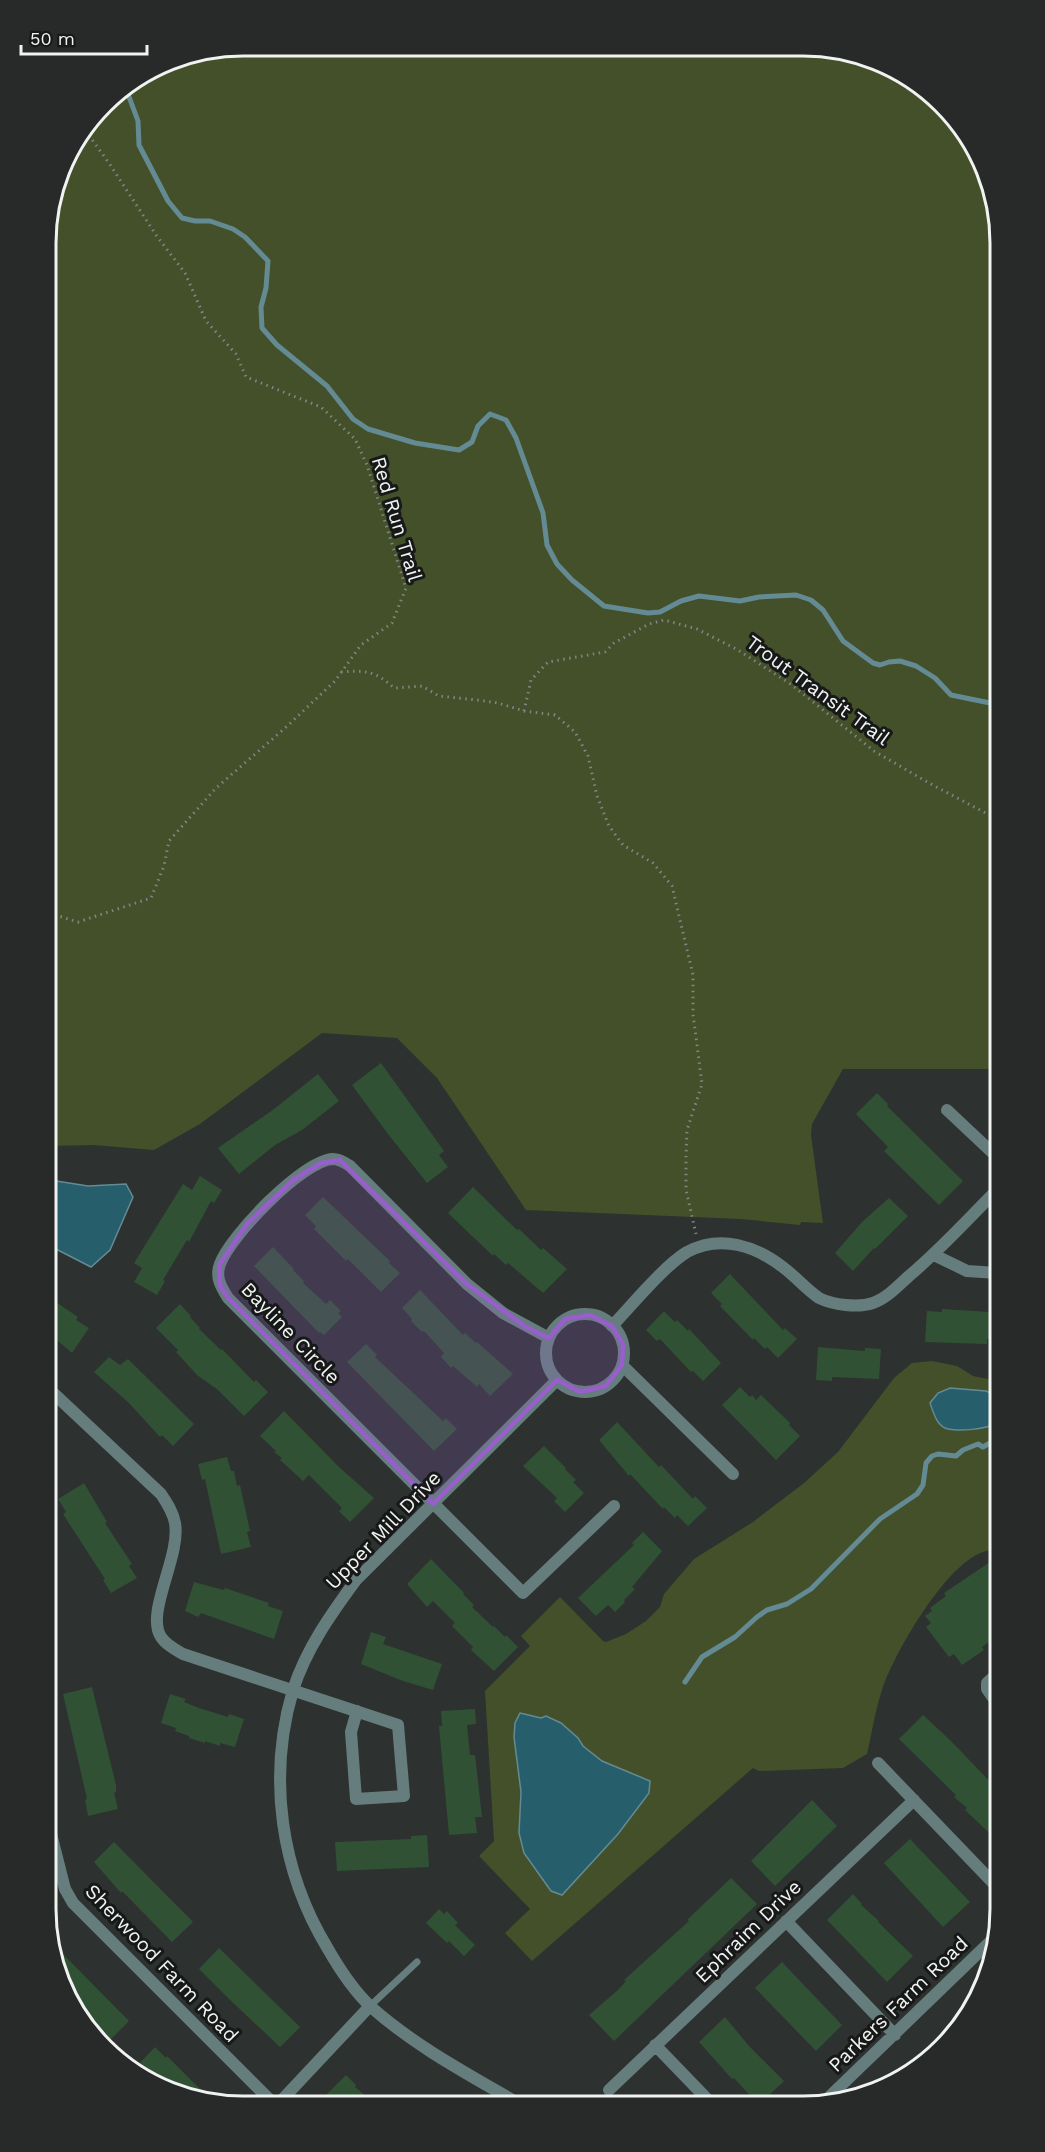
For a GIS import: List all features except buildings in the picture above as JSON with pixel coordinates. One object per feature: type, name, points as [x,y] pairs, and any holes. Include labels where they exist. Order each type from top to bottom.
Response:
[{"type":"street","points":[[947,1110],[989,1150]]},
{"type":"street","name":"Bayline Circle","points":[[434,1504],[228,1298],[220,1286],[218,1276],[219,1265],[229,1246],[268,1203],[293,1180],[321,1163],[332,1159],[340,1160],[350,1166],[467,1284],[503,1313],[549,1338]]},
{"type":"street","points":[[612,1326],[672,1263],[687,1252],[705,1245],[724,1243],[747,1246],[766,1256],[820,1298],[835,1303],[871,1304],[886,1297],[934,1255],[989,1198]]},
{"type":"street","points":[[934,1255],[967,1271],[989,1272]]},
{"type":"street","points":[[577,1315],[590,1315],[602,1318],[612,1326],[619,1334],[623,1344],[622,1365],[616,1377],[606,1386],[593,1391],[580,1392],[567,1388],[557,1380],[546,1360],[549,1338],[560,1323],[577,1315]]},
{"type":"street","points":[[622,1365],[733,1474]]},
{"type":"street","name":"Upper Mill Drive","points":[[506,2096],[409,2038],[370,2006],[342,1973],[317,1931],[298,1890],[286,1843],[280,1794],[282,1753],[294,1689],[307,1656],[337,1606],[356,1580],[557,1380]]},
{"type":"street","points":[[56,1396],[161,1494],[171,1509],[176,1542],[158,1606],[157,1621],[160,1636],[183,1654],[294,1689],[398,1725],[404,1796],[356,1799],[351,1732],[357,1711]]},
{"type":"street","points":[[434,1504],[523,1593],[614,1506]]},
{"type":"street","points":[[878,1763],[989,1879]]},
{"type":"street","name":"Ephraim Drive","points":[[609,2090],[914,1800]]},
{"type":"street","name":"Sherwood Farm Road","points":[[56,1853],[65,1888],[74,1903],[266,2096]]},
{"type":"street","points":[[786,1921],[895,2035]]},
{"type":"street","name":"Parkers Farm Road","points":[[833,2094],[985,1946]]},
{"type":"street","points":[[286,2096],[370,2006]]},
{"type":"street","points":[[655,2045],[704,2096]]},
{"type":"lane","points":[[370,2006],[417,1962]]},
{"type":"path","name":"Red Run Trail","points":[[56,915],[78,922],[151,898],[164,866],[169,841],[216,788],[335,681],[361,645],[392,623],[406,588],[367,465],[355,439],[321,407],[246,377],[236,354],[206,321],[185,273],[156,235],[110,163],[89,136]]},
{"type":"path","name":"Trout Transit Trail","points":[[524,711],[531,680],[548,662],[605,652],[614,643],[640,628],[664,620],[697,629],[738,650],[792,685],[874,751],[990,815]]},
{"type":"path","points":[[342,672],[364,670],[384,678],[394,688],[422,686],[439,696],[488,701],[524,711],[555,715],[575,732],[588,756],[597,796],[609,826],[622,845],[653,863],[672,886],[693,975],[693,1014],[702,1084],[687,1130],[686,1190],[699,1248]]},
{"type":"highlighted area","points":[[340,1160],[467,1284],[526,1327],[549,1338],[565,1319],[590,1315],[612,1326],[623,1344],[622,1365],[606,1386],[580,1392],[557,1380],[433,1504],[228,1298],[220,1286],[219,1265],[247,1224],[293,1180],[321,1163]]},
{"type":"green space","points":[[218,57],[827,57],[863,65],[896,81],[916,94],[935,110],[951,129],[975,171],[983,194],[990,242],[990,1069],[843,1069],[812,1124],[811,1135],[823,1223],[801,1222],[800,1225],[741,1219],[526,1210],[437,1078],[397,1038],[322,1033],[200,1124],[154,1150],[93,1145],[56,1146],[56,230],[65,182],[94,129],[119,102],[149,81],[182,65]]},
{"type":"green space","points":[[932,1361],[957,1366],[973,1376],[989,1379],[989,1552],[982,1552],[964,1563],[946,1581],[912,1629],[882,1690],[867,1754],[843,1768],[759,1771],[753,1768],[532,1961],[505,1933],[530,1909],[479,1856],[494,1841],[485,1691],[530,1646],[521,1636],[560,1597],[606,1642],[626,1634],[646,1621],[660,1607],[664,1594],[694,1559],[753,1522],[804,1483],[838,1452],[894,1378],[912,1363]]},
{"type":"water","points":[[56,1181],[88,1186],[126,1184],[133,1197],[110,1250],[91,1267],[56,1249]]},
{"type":"water","points":[[950,1388],[989,1392],[989,1426],[964,1430],[945,1428],[939,1424],[930,1403],[938,1393]]},
{"type":"water","points":[[520,1713],[541,1718],[546,1716],[561,1723],[578,1738],[583,1746],[602,1761],[650,1781],[649,1793],[618,1834],[562,1895],[551,1891],[524,1853],[519,1833],[521,1792],[514,1737],[515,1723]]},
{"type":"waterway","points":[[128,95],[138,121],[139,145],[168,201],[182,218],[210,221],[233,229],[245,237],[268,261],[266,288],[261,307],[262,328],[277,345],[327,386],[353,419],[368,429],[415,443],[459,450],[472,442],[478,426],[490,414],[506,420],[516,438],[543,513],[547,545],[557,564],[572,580],[604,606],[648,613],[660,612],[681,601],[699,596],[740,601],[759,597],[796,595],[811,600],[823,610],[843,641],[873,663],[880,665],[900,661],[916,666],[935,678],[951,695],[990,703]]},
{"type":"waterway","points":[[685,1682],[702,1657],[735,1637],[767,1610],[787,1604],[811,1589],[880,1519],[917,1494],[923,1485],[926,1463],[932,1456],[938,1454],[956,1456],[963,1450],[978,1444],[983,1447],[989,1443]]}]
